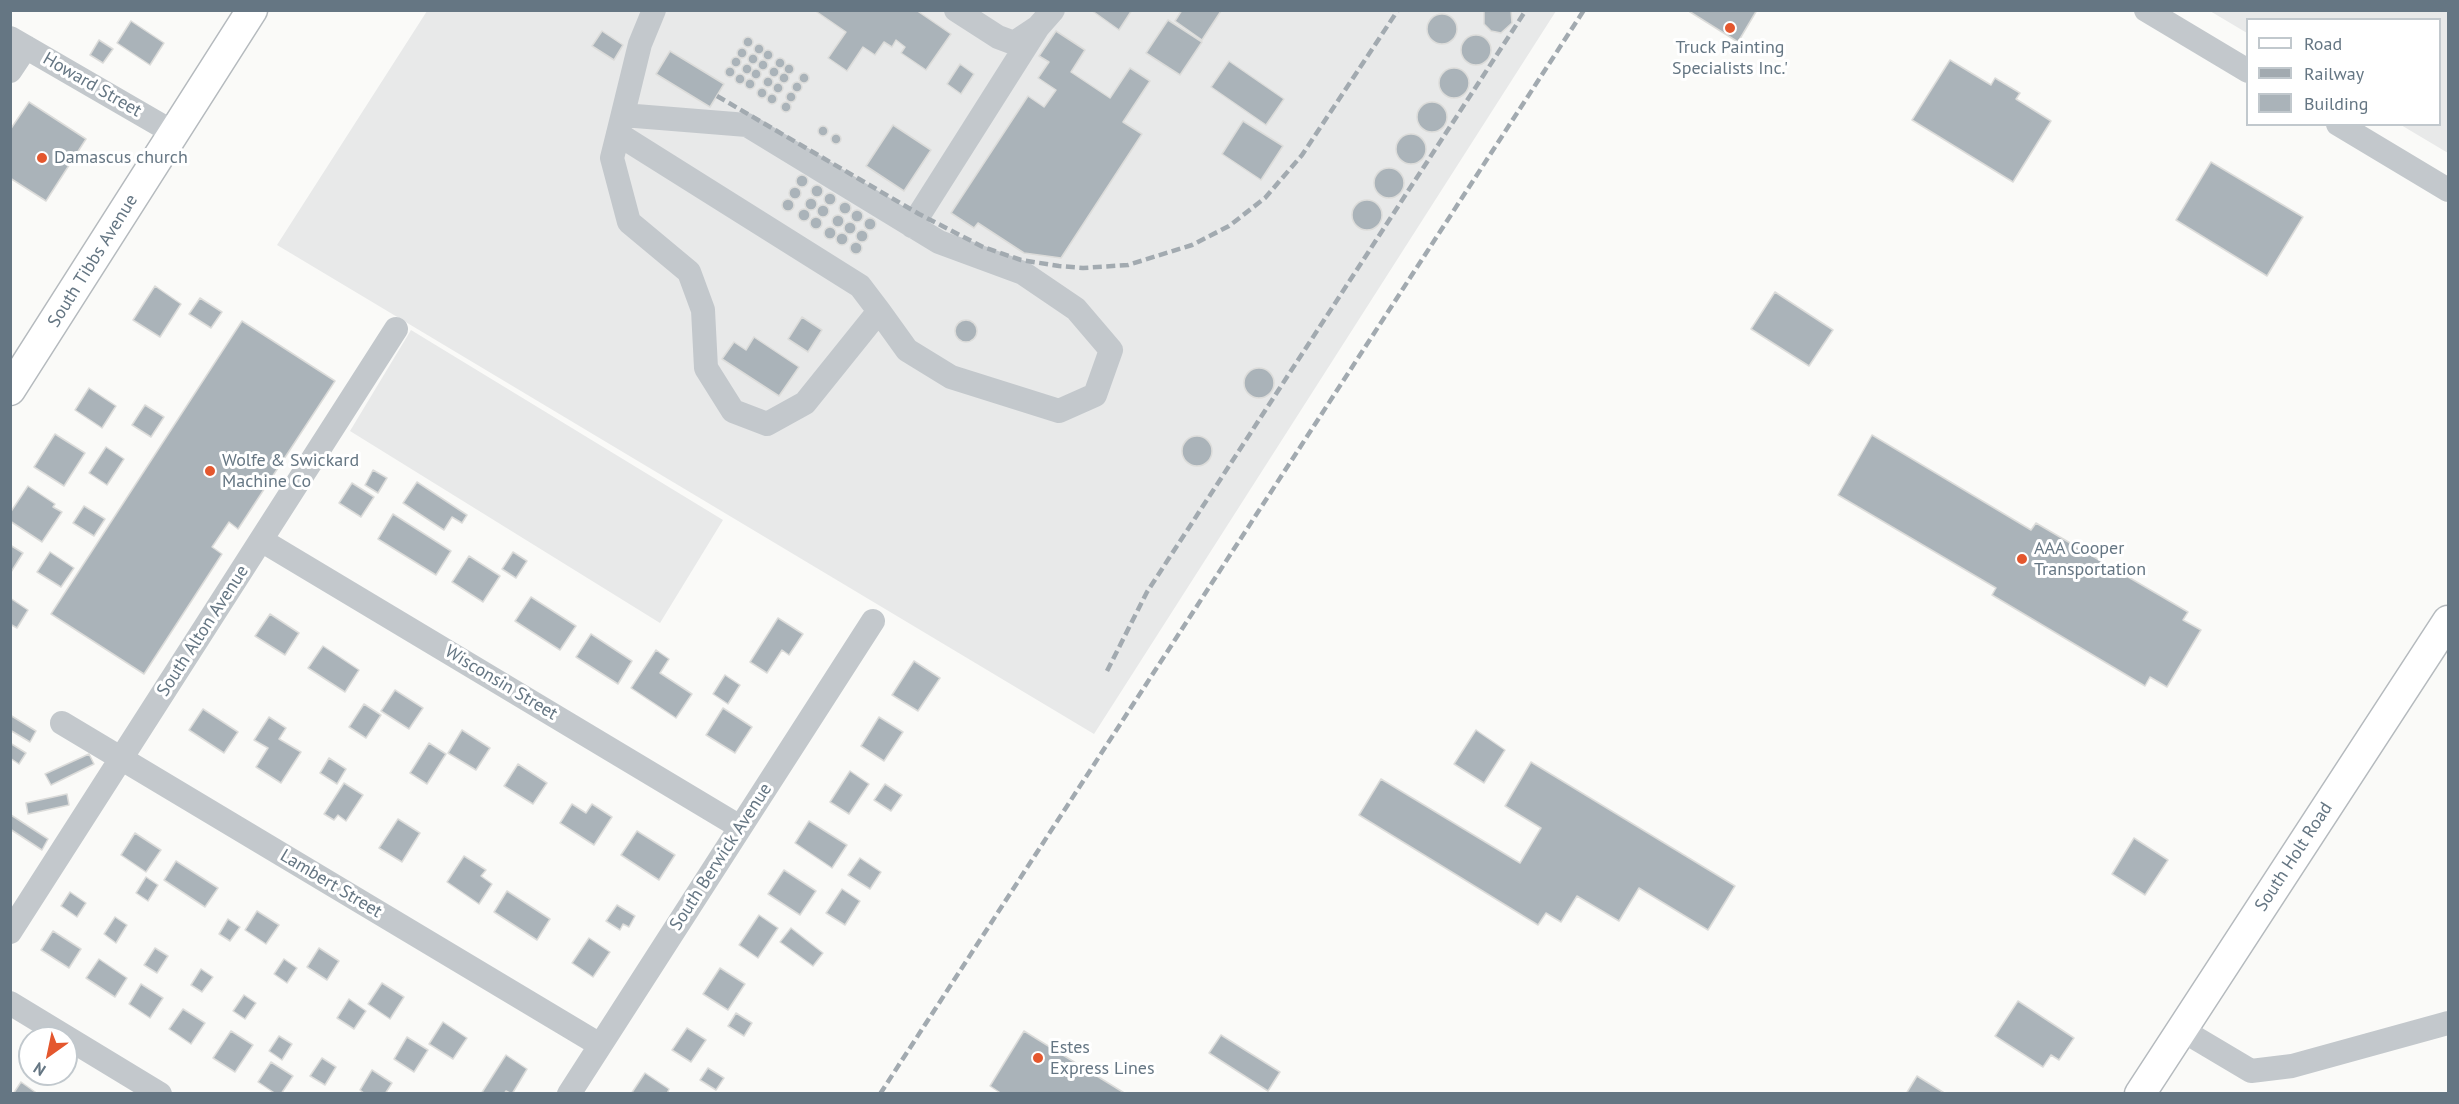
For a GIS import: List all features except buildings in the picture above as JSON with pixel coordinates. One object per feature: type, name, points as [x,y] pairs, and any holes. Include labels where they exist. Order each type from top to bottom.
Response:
[{"type":"main road","name":"South Tibbs Avenue","points":[[10,390],[252,10]]},
{"type":"main road","name":"South Holt Road","points":[[2140,1094],[2448,621]]},
{"type":"street","points":[[654,10],[640,44],[612,158],[629,222],[689,272],[703,310],[706,368],[733,411],[767,424],[805,403],[879,311]]},
{"type":"street","points":[[956,10],[998,37],[1014,43],[1045,19]]},
{"type":"street","points":[[2146,10],[2246,70]]},
{"type":"street","points":[[912,226],[1045,19]]},
{"type":"street","name":"Howard Street","points":[[18,42],[174,133]]},
{"type":"street","points":[[10,71],[18,42]]},
{"type":"street","points":[[621,124],[747,125],[939,242],[1023,273],[1076,309],[1112,350],[1095,395],[1059,411],[951,377],[907,350],[860,286],[621,124]]},
{"type":"street","points":[[2341,126],[2448,190]]},
{"type":"street","name":"South Alton Avenue","points":[[10,932],[396,329]]},
{"type":"street","name":"Wisconsin Street","points":[[261,540],[740,827]]},
{"type":"street","name":"South Berwick Avenue","points":[[569,1094],[873,621]]},
{"type":"street","name":"Lambert Street","points":[[62,723],[600,1045]]},
{"type":"street","points":[[10,1004],[160,1094]]},
{"type":"street","points":[[2182,1030],[2252,1082],[2292,1066],[2448,1023]]},
{"type":"shaded area","points":[[427,11],[1556,11],[1094,734],[277,245]]},
{"type":"shaded area","points":[[2210,11],[2448,11],[2448,153],[2403,126],[2441,126],[2441,18],[2246,18],[2246,32]]},
{"type":"shaded area","points":[[411,330],[723,520],[660,623],[350,431]]},
{"type":"railway","points":[[717,96],[919,214],[983,247],[1021,260],[1059,266],[1083,268],[1128,265],[1192,245],[1229,226],[1265,198],[1302,155],[1398,10]]},
{"type":"railway","points":[[1107,671],[1147,592],[1526,10]]},
{"type":"railway","points":[[880,1094],[1584,10]]},
{"type":"place","name":"Truck Painting Specialists Inc.'","points":[[1730,28]]},
{"type":"place","name":"Damascus church","points":[[42,158]]},
{"type":"place","name":"Wolfe & Swickard Machine Co","points":[[210,471]]},
{"type":"place","name":"AAA Cooper Transportation","points":[[2022,559]]},
{"type":"place","name":"Estes Express Lines","points":[[1038,1058]]}]
